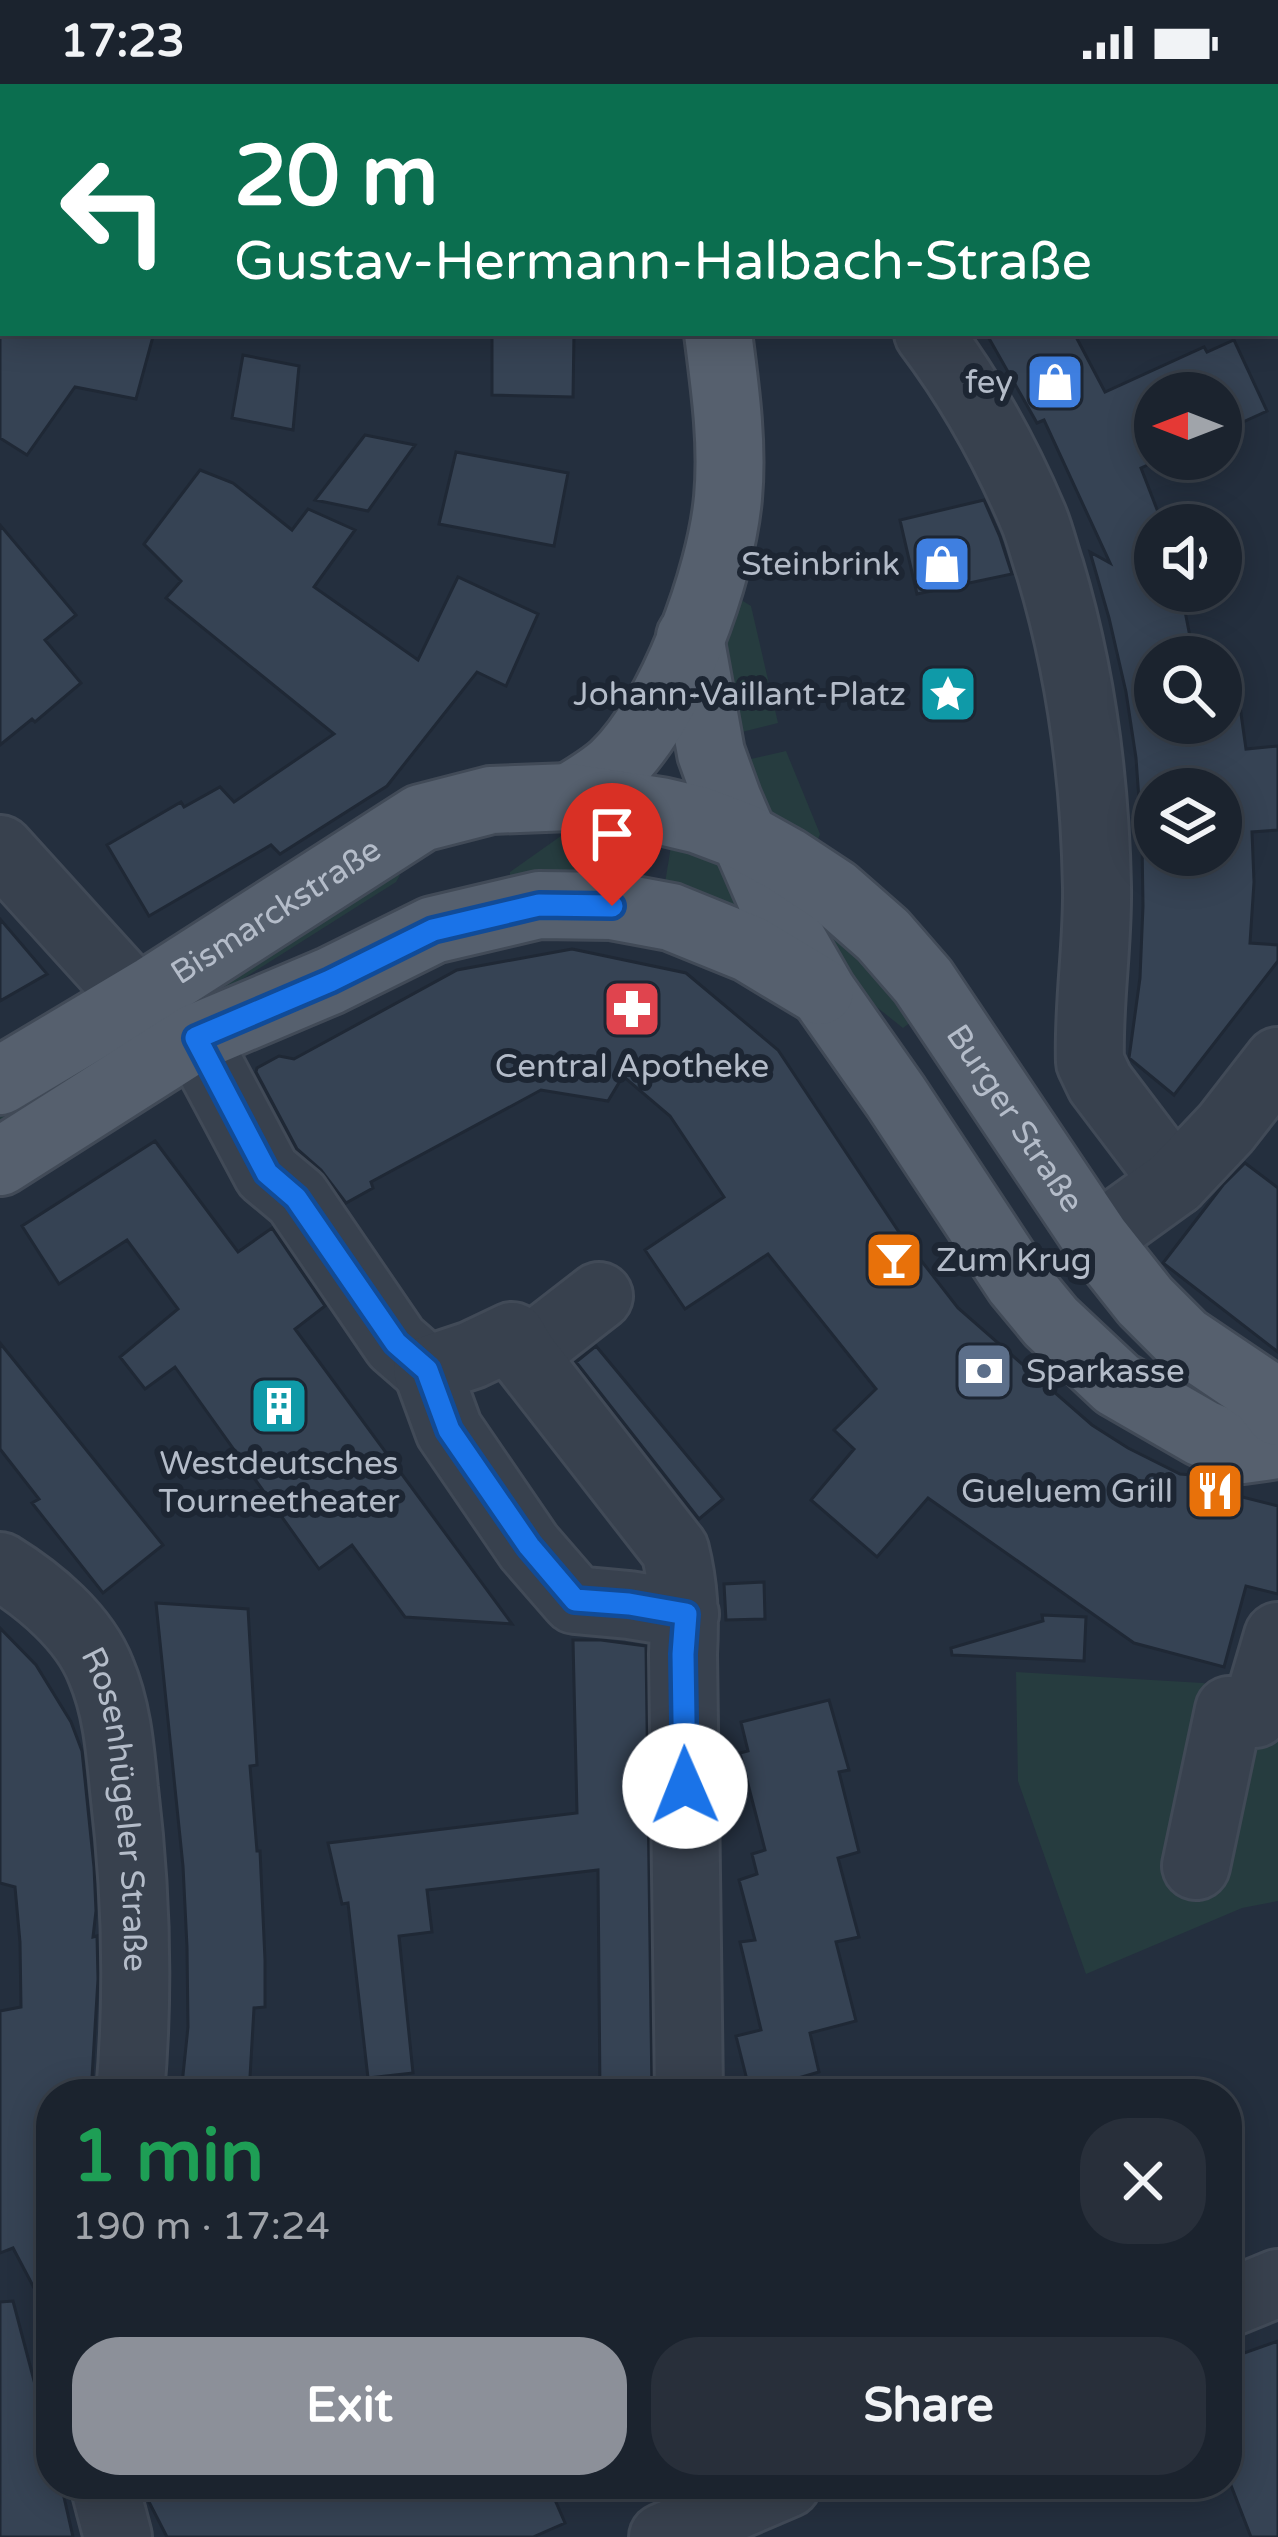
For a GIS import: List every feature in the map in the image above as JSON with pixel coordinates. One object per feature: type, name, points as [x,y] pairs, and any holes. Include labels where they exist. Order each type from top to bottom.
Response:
[{"type":"main road","points":[[570,797],[614,766],[658,706],[690,638],[719,551],[728,496],[728,408],[718,336]]},
{"type":"main road","points":[[690,638],[711,753],[778,915],[823,993],[1018,1282],[1051,1322],[1117,1384],[1202,1433],[1242,1450],[1278,1444]]},
{"type":"main road","name":"Bismarckstraße","points":[[0,1081],[421,818],[490,800],[570,797],[661,811]]},
{"type":"main road","name":"Burger Straße","points":[[661,811],[744,837],[787,860],[834,892],[883,935],[923,982],[1096,1239],[1165,1322],[1263,1393],[1278,1412]]},
{"type":"main road","name":"Bismarckstraße","points":[[0,1162],[196,1038],[330,981],[433,930],[539,905],[584,904],[671,917],[750,949],[823,993]]},
{"type":"main road","points":[[896,1097],[943,1111],[1008,1206],[1027,1224],[1048,1238],[1076,1244],[1096,1239]]},
{"type":"street","points":[[937,345],[976,402],[1035,520],[1078,684],[1097,892],[1090,1062],[1100,1083],[1175,1182]]},
{"type":"street","points":[[0,849],[136,999]]},
{"type":"street","points":[[196,1038],[267,1173],[296,1198],[396,1343],[427,1370],[449,1430],[529,1546],[575,1600],[686,1614]]},
{"type":"street","points":[[1096,1239],[1175,1182],[1226,1128],[1278,1061]]},
{"type":"street","points":[[523,1355],[599,1295]]},
{"type":"street","points":[[427,1370],[512,1336],[675,1550],[686,1614],[688,2079]]},
{"type":"street","name":"Rosenhügeler Straße","points":[[0,1566],[62,1612],[100,1666],[116,1717],[134,1918],[130,2079]]},
{"type":"street","points":[[1196,1866],[1228,1710],[1255,1714],[1278,1636]]},
{"type":"street","points":[[1242,2298],[1278,2283]]},
{"type":"street","points":[[108,2499],[118,2537]]},
{"type":"street","points":[[663,2537],[753,2499]]},
{"type":"green space","points":[[743,601],[751,606],[778,723],[726,736],[709,653],[736,605]]},
{"type":"green space","points":[[786,751],[820,834],[816,844],[753,812],[734,763]]},
{"type":"green space","points":[[575,826],[643,834],[633,882],[510,880],[510,872]]},
{"type":"green space","points":[[672,840],[723,855],[755,915],[664,889]]},
{"type":"green space","points":[[389,872],[400,875],[396,882],[0,1132],[0,1117]]},
{"type":"green space","points":[[813,912],[915,1019],[903,1028],[859,993]]},
{"type":"green space","points":[[1016,1672],[1203,1683],[1278,1698],[1278,1901],[1242,1908],[1086,1974],[1018,1781]]},
{"type":"building","points":[[0,336],[153,336],[136,399],[75,387],[27,455],[0,438]]},
{"type":"building","points":[[492,336],[574,336],[573,397],[492,395]]},
{"type":"building","points":[[988,336],[1076,336],[1105,392],[1134,379],[1134,480],[1146,480],[1155,504],[1134,504],[1134,612],[1185,612],[1190,636],[1134,636],[1134,744],[1242,744],[1242,721],[1246,749],[1278,746],[1278,830],[1252,832],[1250,943],[1278,945],[1278,961],[1174,1095],[1129,1058],[1140,978],[1143,876],[1242,876],[1242,768],[1137,768],[1126,692],[1090,552],[1110,563],[1044,420],[1037,423]]},
{"type":"building","points":[[1234,340],[1267,411],[1242,422],[1242,372],[1149,372],[1204,347],[1207,352]]},
{"type":"building","points":[[243,355],[299,366],[293,430],[232,418]]},
{"type":"building","points":[[365,435],[415,445],[368,511],[315,500]]},
{"type":"building","points":[[456,452],[568,473],[554,546],[439,524]]},
{"type":"building","points":[[200,470],[233,483],[292,530],[308,509],[355,530],[314,587],[418,660],[458,577],[538,614],[506,686],[477,672],[387,786],[280,854],[271,845],[149,916],[107,845],[181,802],[184,807],[220,787],[234,802],[334,734],[166,598],[181,581],[144,544]]},
{"type":"building","points":[[984,500],[1012,574],[917,594],[900,520]]},
{"type":"building","points":[[0,525],[76,615],[45,640],[81,683],[0,745]]},
{"type":"building","points":[[0,919],[47,974],[0,1001]]},
{"type":"building","points":[[572,949],[686,973],[778,1050],[899,1232],[958,1308],[1092,1425],[1128,1448],[1180,1474],[1205,1476],[1234,1495],[1278,1506],[1278,1594],[1246,1586],[1224,1667],[1134,1643],[928,1498],[877,1557],[811,1500],[854,1449],[834,1430],[876,1389],[768,1254],[685,1309],[645,1250],[724,1197],[670,1116],[623,1076],[608,1101],[541,1090],[371,1182],[373,1188],[346,1203],[321,1170],[297,1149],[257,1068],[279,1056],[294,1059],[457,970]]},
{"type":"building","points":[[155,1141],[238,1252],[272,1228],[325,1306],[295,1329],[512,1624],[405,1617],[352,1545],[319,1569],[175,1367],[145,1389],[120,1357],[178,1309],[127,1240],[59,1284],[22,1226]]},
{"type":"building","points":[[1245,1163],[1278,1188],[1278,1352],[1163,1263]]},
{"type":"building","points":[[0,1343],[163,1545],[103,1593],[32,1503],[39,1499],[0,1449]]},
{"type":"building","points":[[596,1346],[723,1499],[699,1519],[576,1362]]},
{"type":"building","points":[[764,1582],[765,1619],[726,1620],[724,1584]]},
{"type":"building","points":[[156,1603],[248,1609],[257,1765],[250,1766],[265,1960],[265,2007],[254,2008],[250,2079],[183,2079],[188,2027],[183,1866]]},
{"type":"building","points":[[1042,1615],[1086,1617],[1084,1661],[952,1655],[951,1648],[1043,1621]]},
{"type":"building","points":[[0,1628],[36,1665],[71,1722],[82,1751],[94,1867],[98,1979],[92,2079],[36,2079],[36,2292],[13,2248],[0,2253],[0,2011],[21,2007],[15,1887],[0,1883]]},
{"type":"building","points":[[573,1640],[646,1646],[652,2079],[600,2079],[598,1870],[427,1890],[432,1932],[399,1936],[413,2073],[368,2078],[348,1903],[342,1904],[328,1843],[577,1813]]},
{"type":"building","points":[[829,1700],[849,1770],[839,1772],[859,1852],[838,1858],[859,1937],[836,1942],[856,2021],[810,2033],[819,2072],[795,2079],[747,2079],[736,2036],[761,2030],[740,1942],[755,1940],[739,1880],[757,1874],[752,1854],[765,1850],[740,1753],[748,1751],[741,1722]]},
{"type":"building","points":[[13,2301],[36,2388],[36,2499],[64,2499],[73,2537],[0,2537],[0,2302]]},
{"type":"building","points":[[1278,2341],[1278,2537],[1251,2537],[1236,2499],[1242,2499],[1242,2354]]},
{"type":"building","points":[[555,2499],[565,2523],[533,2537],[167,2537],[148,2500]]},
{"type":"place","name":"fey","points":[[1055,382]]},
{"type":"place","name":"Steinbrink","points":[[942,564]]},
{"type":"place","name":"Johann-Vaillant-Platz","points":[[948,694]]},
{"type":"place","name":"Central Apotheke","points":[[632,1009]]},
{"type":"place","name":"Zum Krug","points":[[894,1260]]},
{"type":"place","name":"Sparkasse","points":[[984,1371]]},
{"type":"place","name":"Westdeutsches Tourneetheater","points":[[279,1406]]},
{"type":"place","name":"Gueluem Grill","points":[[1215,1491]]},
{"type":"route","points":[[612,906],[539,905],[433,930],[330,981],[196,1038],[267,1173],[296,1198],[396,1343],[427,1370],[449,1430],[529,1546],[575,1600],[686,1614],[685,1786]]}]
